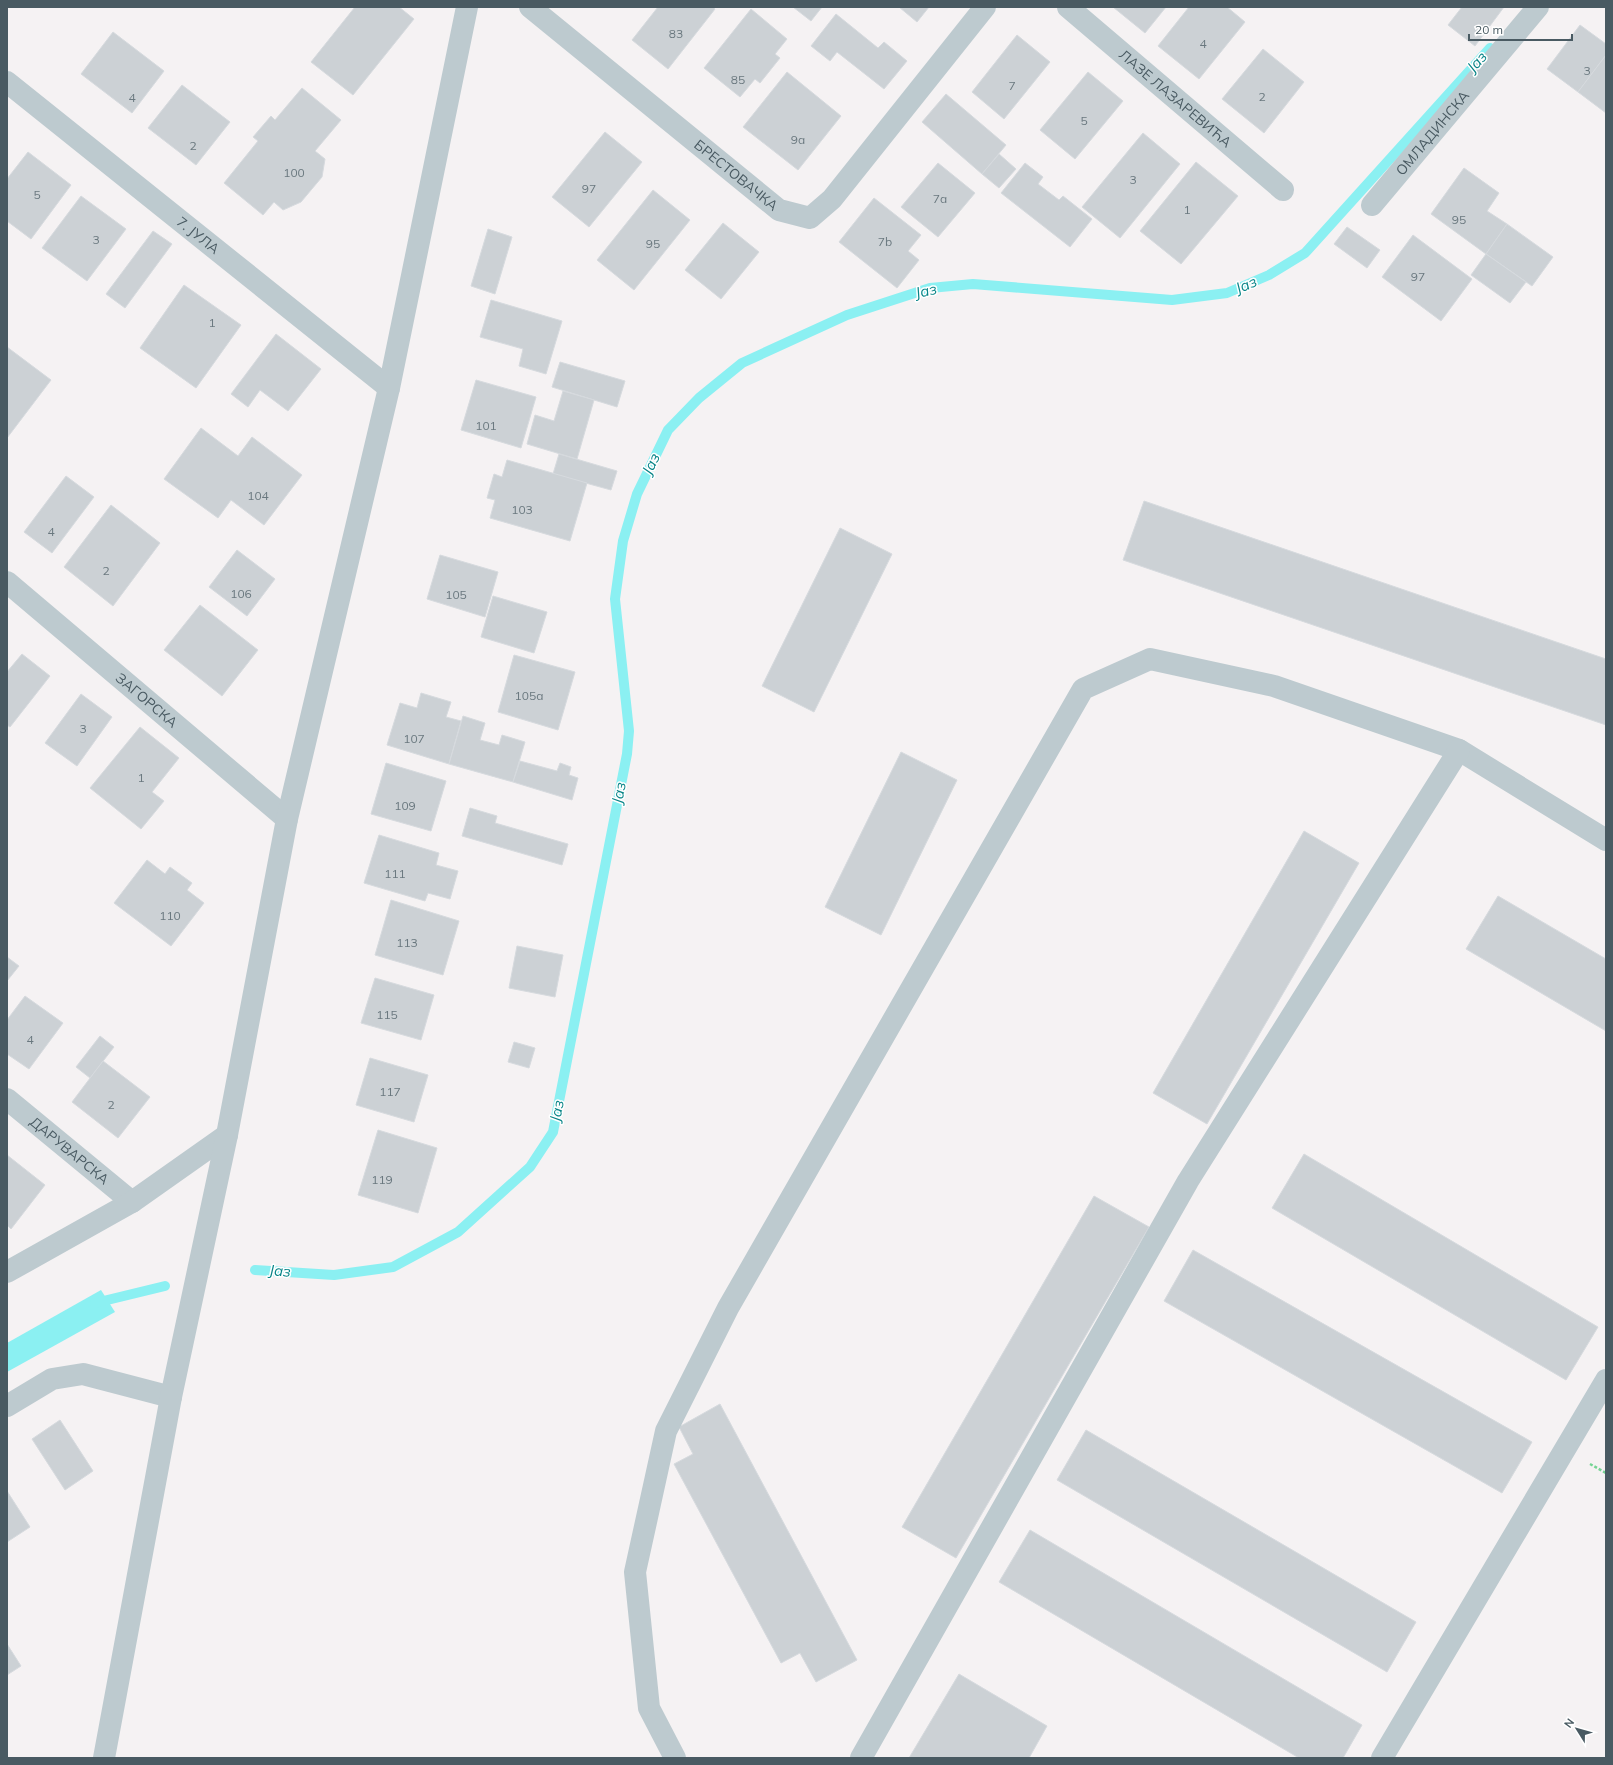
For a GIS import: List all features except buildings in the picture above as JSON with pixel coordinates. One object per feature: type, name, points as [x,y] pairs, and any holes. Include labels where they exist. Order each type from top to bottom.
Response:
[{"type":"street","points":[[103,1758],[171,1397],[226,1135],[287,819],[389,388],[466,7]]},
{"type":"street","name":"БРЕСТОВАЧКА","points":[[530,7],[779,210],[810,218],[832,199],[985,7]]},
{"type":"street","name":"ЛАЗЕ ЛАЗАРЕВИЋА","points":[[1068,7],[1283,190]]},
{"type":"street","name":"ОМЛАДИНСКА","points":[[1372,205],[1538,7]]},
{"type":"street","name":"7. ЈУЛА","points":[[7,82],[389,388]]},
{"type":"street","name":"ЗАГОРСКА","points":[[7,582],[287,819]]},
{"type":"street","points":[[675,1758],[649,1708],[635,1572],[666,1431],[728,1308],[1083,689],[1150,659],[1274,686],[1459,750],[1606,840]]},
{"type":"street","points":[[862,1758],[1188,1181],[1459,750]]},
{"type":"street","name":"ДАРУВАРСКА","points":[[7,1099],[132,1202]]},
{"type":"street","points":[[7,1272],[132,1202],[226,1135]]},
{"type":"street","points":[[7,1406],[52,1379],[83,1374],[171,1397]]},
{"type":"street","points":[[1382,1758],[1606,1380]]},
{"type":"water","points":[[101,1290],[115,1312],[7,1372],[7,1343]]},
{"type":"waterway","name":"Јаз","points":[[255,1270],[334,1275],[393,1267],[458,1232],[530,1167],[553,1132],[627,754],[629,731],[615,599],[623,541],[637,494],[668,430],[699,398],[742,363],[847,315],[930,288],[973,284],[1172,300],[1227,293],[1269,275],[1305,253],[1490,48]]},
{"type":"waterway","name":"Јаз","points":[[95,1303],[165,1286]]}]
